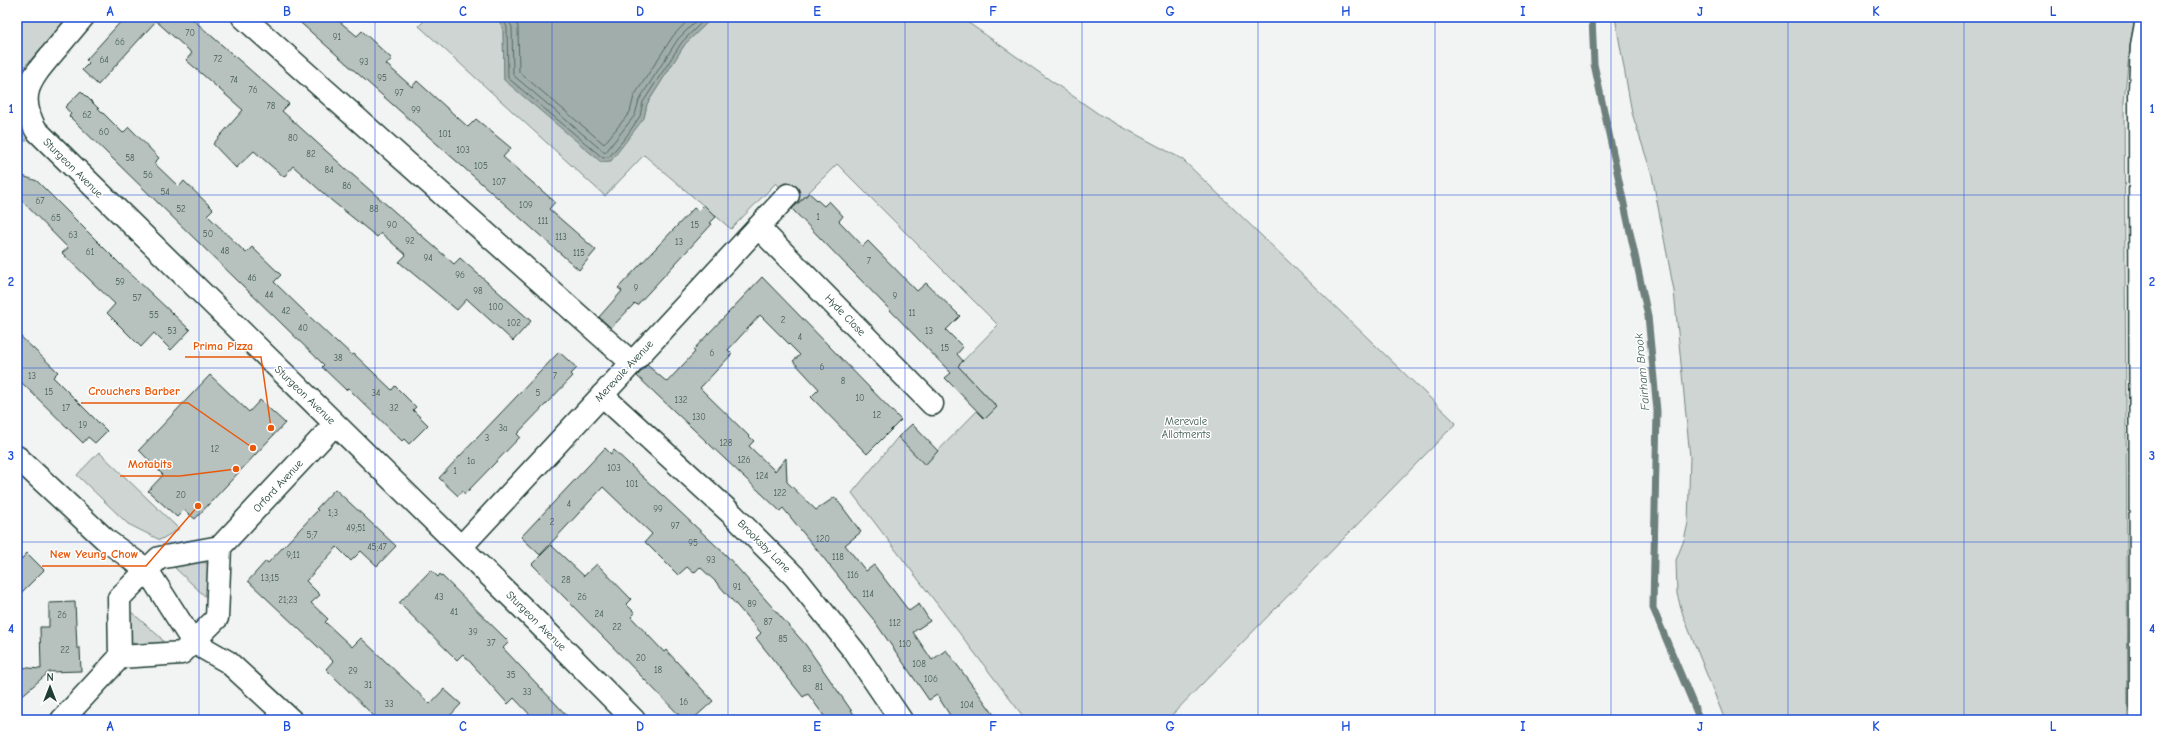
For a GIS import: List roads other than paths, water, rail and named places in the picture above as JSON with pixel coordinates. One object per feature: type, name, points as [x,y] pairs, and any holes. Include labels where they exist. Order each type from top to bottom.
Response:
[{"type":"street","name":"Sturgeon Avenue","points":[[82,17],[32,78],[27,90],[27,104],[30,119],[36,130],[461,547],[634,720]]},
{"type":"street","points":[[243,17],[632,363]]},
{"type":"street","points":[[2141,720],[2143,303],[2140,90],[2142,45],[2146,24]]},
{"type":"street","name":"Merevale Avenue","points":[[461,547],[788,195]]},
{"type":"street","name":"Hyde Close","points":[[758,227],[932,404]]},
{"type":"street","name":"Brooksby Lane","points":[[602,395],[733,515],[795,577],[855,652],[902,720]]},
{"type":"street","name":"Orford Avenue","points":[[220,547],[335,424]]},
{"type":"street","points":[[17,458],[107,541],[147,570],[193,642],[228,662],[291,720]]},
{"type":"street","points":[[62,720],[120,658],[182,653],[218,617],[220,547],[159,558],[119,598],[120,658]]},
{"type":"water","points":[[497,17],[713,17],[685,44],[647,104],[644,118],[611,161],[601,162],[504,80],[503,28]]},
{"type":"waterway","name":"Fairham Brook","points":[[1592,17],[1594,64],[1648,316],[1657,411],[1653,608],[1700,720]]},
{"type":"place","name":"Prima Pizza","points":[[271,428]]},
{"type":"place","name":"Crouchers Barber","points":[[253,448]]},
{"type":"place","name":"Motabits","points":[[236,469]]},
{"type":"place","name":"New Yeung Chow","points":[[198,506]]},
{"type":"park label","name":"Merevale Allotments","points":[[1186,427]]}]
